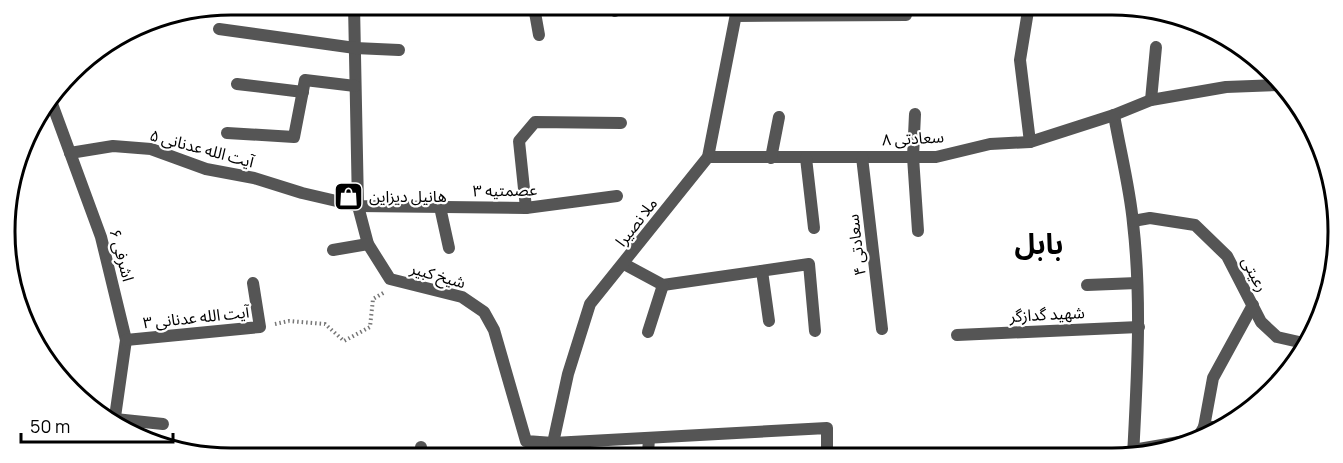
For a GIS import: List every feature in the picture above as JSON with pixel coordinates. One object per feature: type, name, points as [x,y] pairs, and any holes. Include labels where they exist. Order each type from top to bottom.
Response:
[{"type":"street","name":"شیخ کبیر","points":[[354,15],[358,206],[368,244],[390,279],[462,297],[484,312],[494,330],[526,441],[553,448]]},
{"type":"street","points":[[535,15],[538,35]]},
{"type":"street","name":"ملا نصیرا","points":[[553,448],[568,374],[590,304],[708,157],[735,15]]},
{"type":"street","points":[[1027,15],[1020,60],[1030,142]]},
{"type":"street","points":[[219,29],[354,48],[399,50]]},
{"type":"street","points":[[1151,100],[1156,47]]},
{"type":"street","points":[[227,133],[294,137],[305,80],[355,86]]},
{"type":"street","points":[[237,84],[303,92]]},
{"type":"street","name":"سعادتی ۸","points":[[708,157],[936,156],[990,144],[1030,142],[1114,115],[1151,100],[1226,87],[1271,85]]},
{"type":"street","name":"اشرفی ۶","points":[[54,108],[101,237],[126,340],[115,414]]},
{"type":"street","points":[[915,114],[913,157],[918,231]]},
{"type":"street","points":[[1114,115],[1133,220],[1137,283],[1139,327],[1133,447]]},
{"type":"street","points":[[771,158],[779,117]]},
{"type":"street","points":[[526,208],[519,141],[535,122],[621,123]]},
{"type":"street","name":"آیت الله عدنانی ۵","points":[[70,153],[113,146],[151,149],[206,169],[254,178],[302,193],[358,206]]},
{"type":"street","name":"سعادتی ۴","points":[[862,157],[882,329]]},
{"type":"street","points":[[806,158],[814,228]]},
{"type":"street","name":"عصمتیه ۳","points":[[358,206],[526,208],[617,196]]},
{"type":"street","points":[[440,207],[449,248]]},
{"type":"street","name":"رعیتی","points":[[1133,220],[1150,218],[1195,225],[1227,256],[1261,322],[1277,337],[1298,342]]},
{"type":"street","points":[[333,250],[368,244]]},
{"type":"street","points":[[624,264],[663,285],[809,264],[815,331]]},
{"type":"street","points":[[762,271],[769,321]]},
{"type":"street","name":"آیت الله عدنانی ۳","points":[[126,340],[260,327],[253,283]]},
{"type":"street","points":[[1087,285],[1137,283]]},
{"type":"street","points":[[648,332],[663,285]]},
{"type":"street","points":[[1204,427],[1213,378],[1253,305]]},
{"type":"street","name":"شهید گدازگر","points":[[957,335],[1139,327]]},
{"type":"street","points":[[130,423],[163,424]]},
{"type":"street","points":[[553,448],[649,438],[827,428],[827,448]]},
{"type":"street","points":[[648,448],[649,438]]},
{"type":"path","points":[[260,327],[289,321],[325,324],[344,341],[370,327],[372,299],[404,283]]},
{"type":"place","name":"هانیل دیزاین","points":[[348,196]]},
{"type":"district","name":"بابل","points":[[1039,244]]}]
